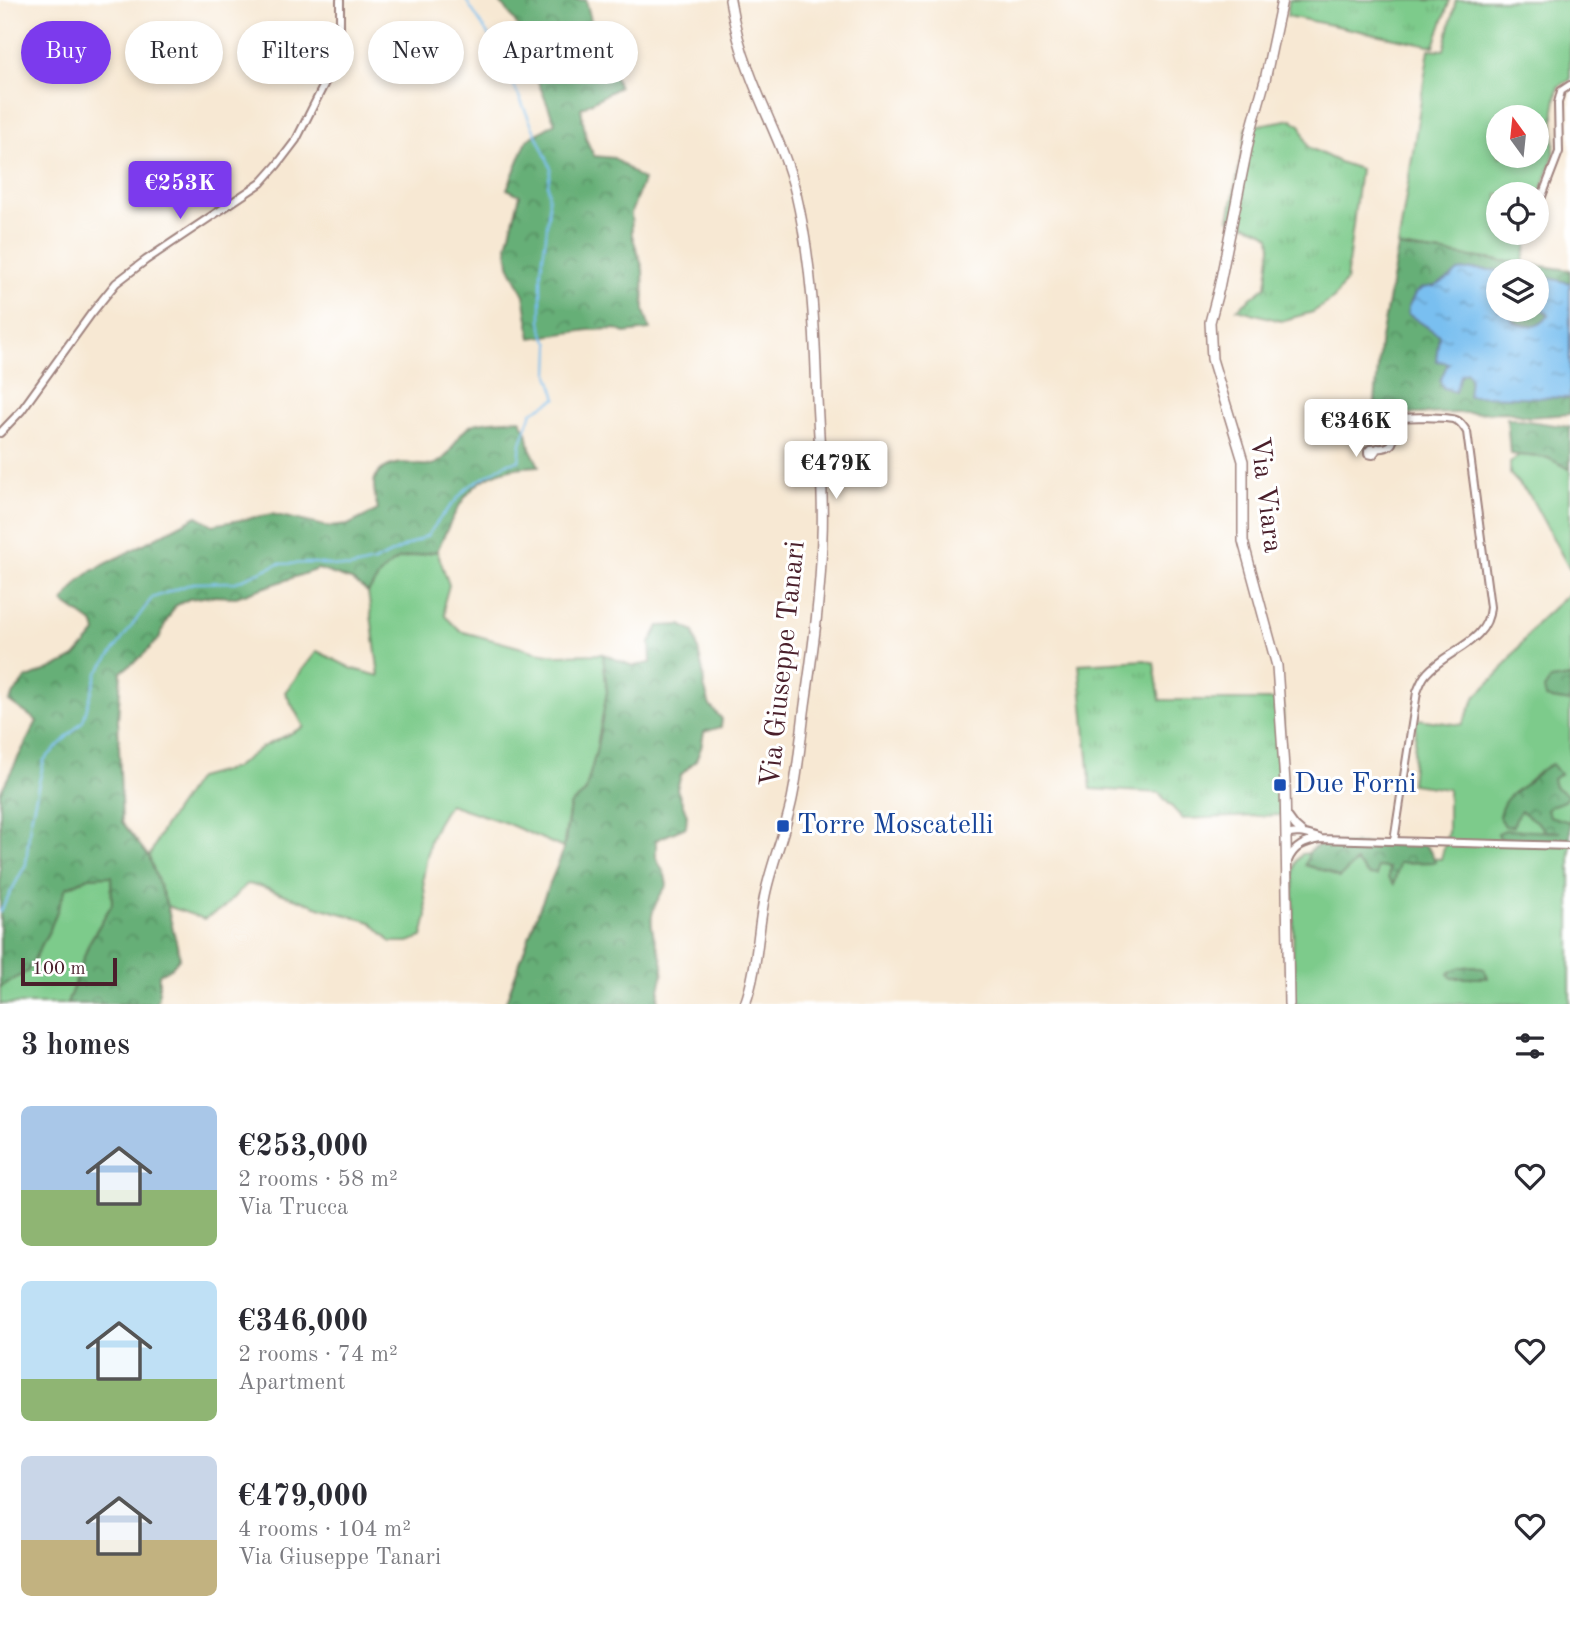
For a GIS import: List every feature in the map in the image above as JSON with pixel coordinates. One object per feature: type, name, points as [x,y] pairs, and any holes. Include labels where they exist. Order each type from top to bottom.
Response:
[{"type":"street","points":[[0,433],[21,411],[116,283],[261,183],[277,165],[296,140],[335,63],[339,40],[340,0]]},
{"type":"street","name":"Via Giuseppe Tanari","points":[[730,0],[741,49],[789,170],[805,239],[815,331],[822,536],[813,647],[794,792],[769,877],[755,966],[745,1004]]},
{"type":"street","name":"Via Viara","points":[[1282,0],[1210,322],[1212,359],[1243,461],[1243,541],[1277,666],[1284,759],[1289,1004]]},
{"type":"street","points":[[1548,182],[1559,152],[1558,103],[1561,91],[1570,85]]},
{"type":"street","points":[[1378,448],[1392,444],[1393,425],[1404,417],[1454,419],[1463,425],[1467,432],[1490,607],[1488,620],[1479,634],[1430,670],[1417,692],[1394,841]]},
{"type":"street","points":[[1285,811],[1295,826],[1305,834]]},
{"type":"street","points":[[1298,846],[1286,839],[1293,833],[1320,839],[1570,846]]},
{"type":"street","points":[[1286,866],[1291,853],[1298,846],[1320,839]]},
{"type":"green space","points":[[498,0],[586,0],[591,21],[514,21]]},
{"type":"green space","points":[[1289,0],[1450,0],[1434,46],[1287,16]]},
{"type":"green space","points":[[1456,0],[1570,0],[1570,80],[1558,87],[1554,110],[1554,154],[1544,182],[1486,182],[1486,245],[1527,245],[1524,259],[1486,259],[1398,247],[1429,49],[1444,50]]},
{"type":"green space","points":[[539,84],[618,84],[619,87],[581,108],[586,139],[594,156],[614,158],[643,180],[631,213],[632,235],[643,269],[644,310],[650,330],[625,333],[616,329],[589,330],[531,338],[524,295],[509,265],[507,245],[520,195],[507,189],[527,140],[555,123]]},
{"type":"green space","points":[[1292,119],[1301,126],[1308,147],[1360,169],[1346,281],[1334,298],[1313,312],[1281,321],[1237,309],[1266,286],[1271,248],[1270,237],[1261,230],[1229,219],[1247,127]]},
{"type":"green space","points":[[1398,247],[1488,259],[1486,322],[1549,322],[1549,267],[1570,270],[1570,414],[1529,417],[1507,412],[1399,414],[1375,403],[1380,344]]},
{"type":"green space","points":[[1507,418],[1570,427],[1570,469],[1548,458],[1510,454]]},
{"type":"green space","points":[[520,419],[539,466],[499,472],[484,479],[463,500],[437,551],[398,559],[383,571],[368,592],[351,580],[318,569],[236,597],[189,599],[175,606],[159,639],[121,672],[118,720],[122,822],[149,857],[167,906],[180,957],[171,968],[159,974],[159,998],[156,1004],[67,1004],[89,943],[112,904],[111,876],[89,877],[66,888],[50,929],[28,971],[0,987],[0,793],[37,721],[9,701],[25,679],[75,657],[96,633],[94,624],[63,602],[79,581],[90,572],[197,516],[213,525],[272,514],[329,527],[348,525],[378,510],[374,483],[384,468],[401,463],[435,464],[446,456],[462,433],[472,425]]},
{"type":"green space","points":[[1519,455],[1548,458],[1570,469],[1570,570],[1530,496],[1510,474],[1510,463]]},
{"type":"green space","points":[[437,551],[449,585],[444,603],[445,616],[460,631],[555,655],[603,654],[607,692],[596,752],[585,793],[570,805],[563,848],[506,823],[449,804],[430,840],[423,878],[427,916],[422,937],[408,942],[391,942],[371,922],[247,884],[223,908],[204,919],[167,906],[149,857],[162,830],[197,778],[234,768],[262,747],[304,727],[285,692],[317,651],[353,669],[379,676],[368,592],[383,571],[398,559]]},
{"type":"green space","points":[[1570,592],[1570,1004],[1295,1004],[1293,958],[1296,861],[1302,854],[1320,851],[1441,859],[1448,832],[1448,789],[1411,784],[1417,719],[1462,725],[1476,696],[1500,672],[1537,623]]},
{"type":"green space","points":[[681,625],[694,632],[710,706],[722,719],[721,727],[704,732],[696,760],[681,775],[677,789],[687,815],[686,827],[656,840],[656,858],[667,885],[652,915],[652,930],[663,967],[658,1004],[505,1004],[561,857],[570,805],[585,793],[607,692],[603,654],[633,666],[651,663],[650,643],[659,626]]},
{"type":"green space","points":[[1145,660],[1154,663],[1160,700],[1283,700],[1283,815],[1183,819],[1159,793],[1091,789],[1079,664]]},
{"type":"green space","points":[[1570,677],[1570,702],[1546,698],[1544,689],[1550,680]]},
{"type":"green space","points":[[1552,764],[1560,774],[1553,779],[1555,787],[1568,795],[1564,801],[1547,810],[1549,816],[1570,822],[1570,839],[1500,839],[1498,833],[1505,830],[1560,832],[1545,831],[1521,811],[1513,827],[1505,826],[1499,816],[1504,803],[1511,795]]},
{"type":"green space","points":[[1320,845],[1425,845],[1435,862],[1399,863],[1394,884],[1388,878],[1389,868],[1377,867],[1377,876],[1368,875],[1356,862],[1339,878],[1305,865],[1310,850]]},
{"type":"green space","points":[[111,875],[112,904],[89,943],[67,1004],[0,1004],[0,987],[28,971],[50,929],[66,888],[89,877]]},
{"type":"green space","points":[[1474,966],[1484,969],[1488,978],[1452,978],[1448,974],[1457,968]]},
{"type":"water","points":[[1486,270],[1486,322],[1514,322],[1528,326],[1549,322],[1549,278],[1570,283],[1570,398],[1468,396],[1470,378],[1466,372],[1460,375],[1455,392],[1443,388],[1440,381],[1448,363],[1436,361],[1439,335],[1408,314],[1408,307],[1422,288],[1435,286],[1458,271]]},
{"type":"waterway","points":[[0,912],[26,864],[30,823],[44,760],[83,721],[97,674],[152,598],[193,583],[236,582],[278,564],[315,563],[349,568],[374,562],[428,535],[468,487],[507,463],[519,461],[521,443],[532,412],[557,398],[549,375],[550,344],[543,333],[541,321],[541,270],[551,168],[499,52],[466,0]]},
{"type":"place","name":"Due Forni","points":[[1280,785]]},
{"type":"place","name":"Torre Moscatelli","points":[[783,826]]}]
